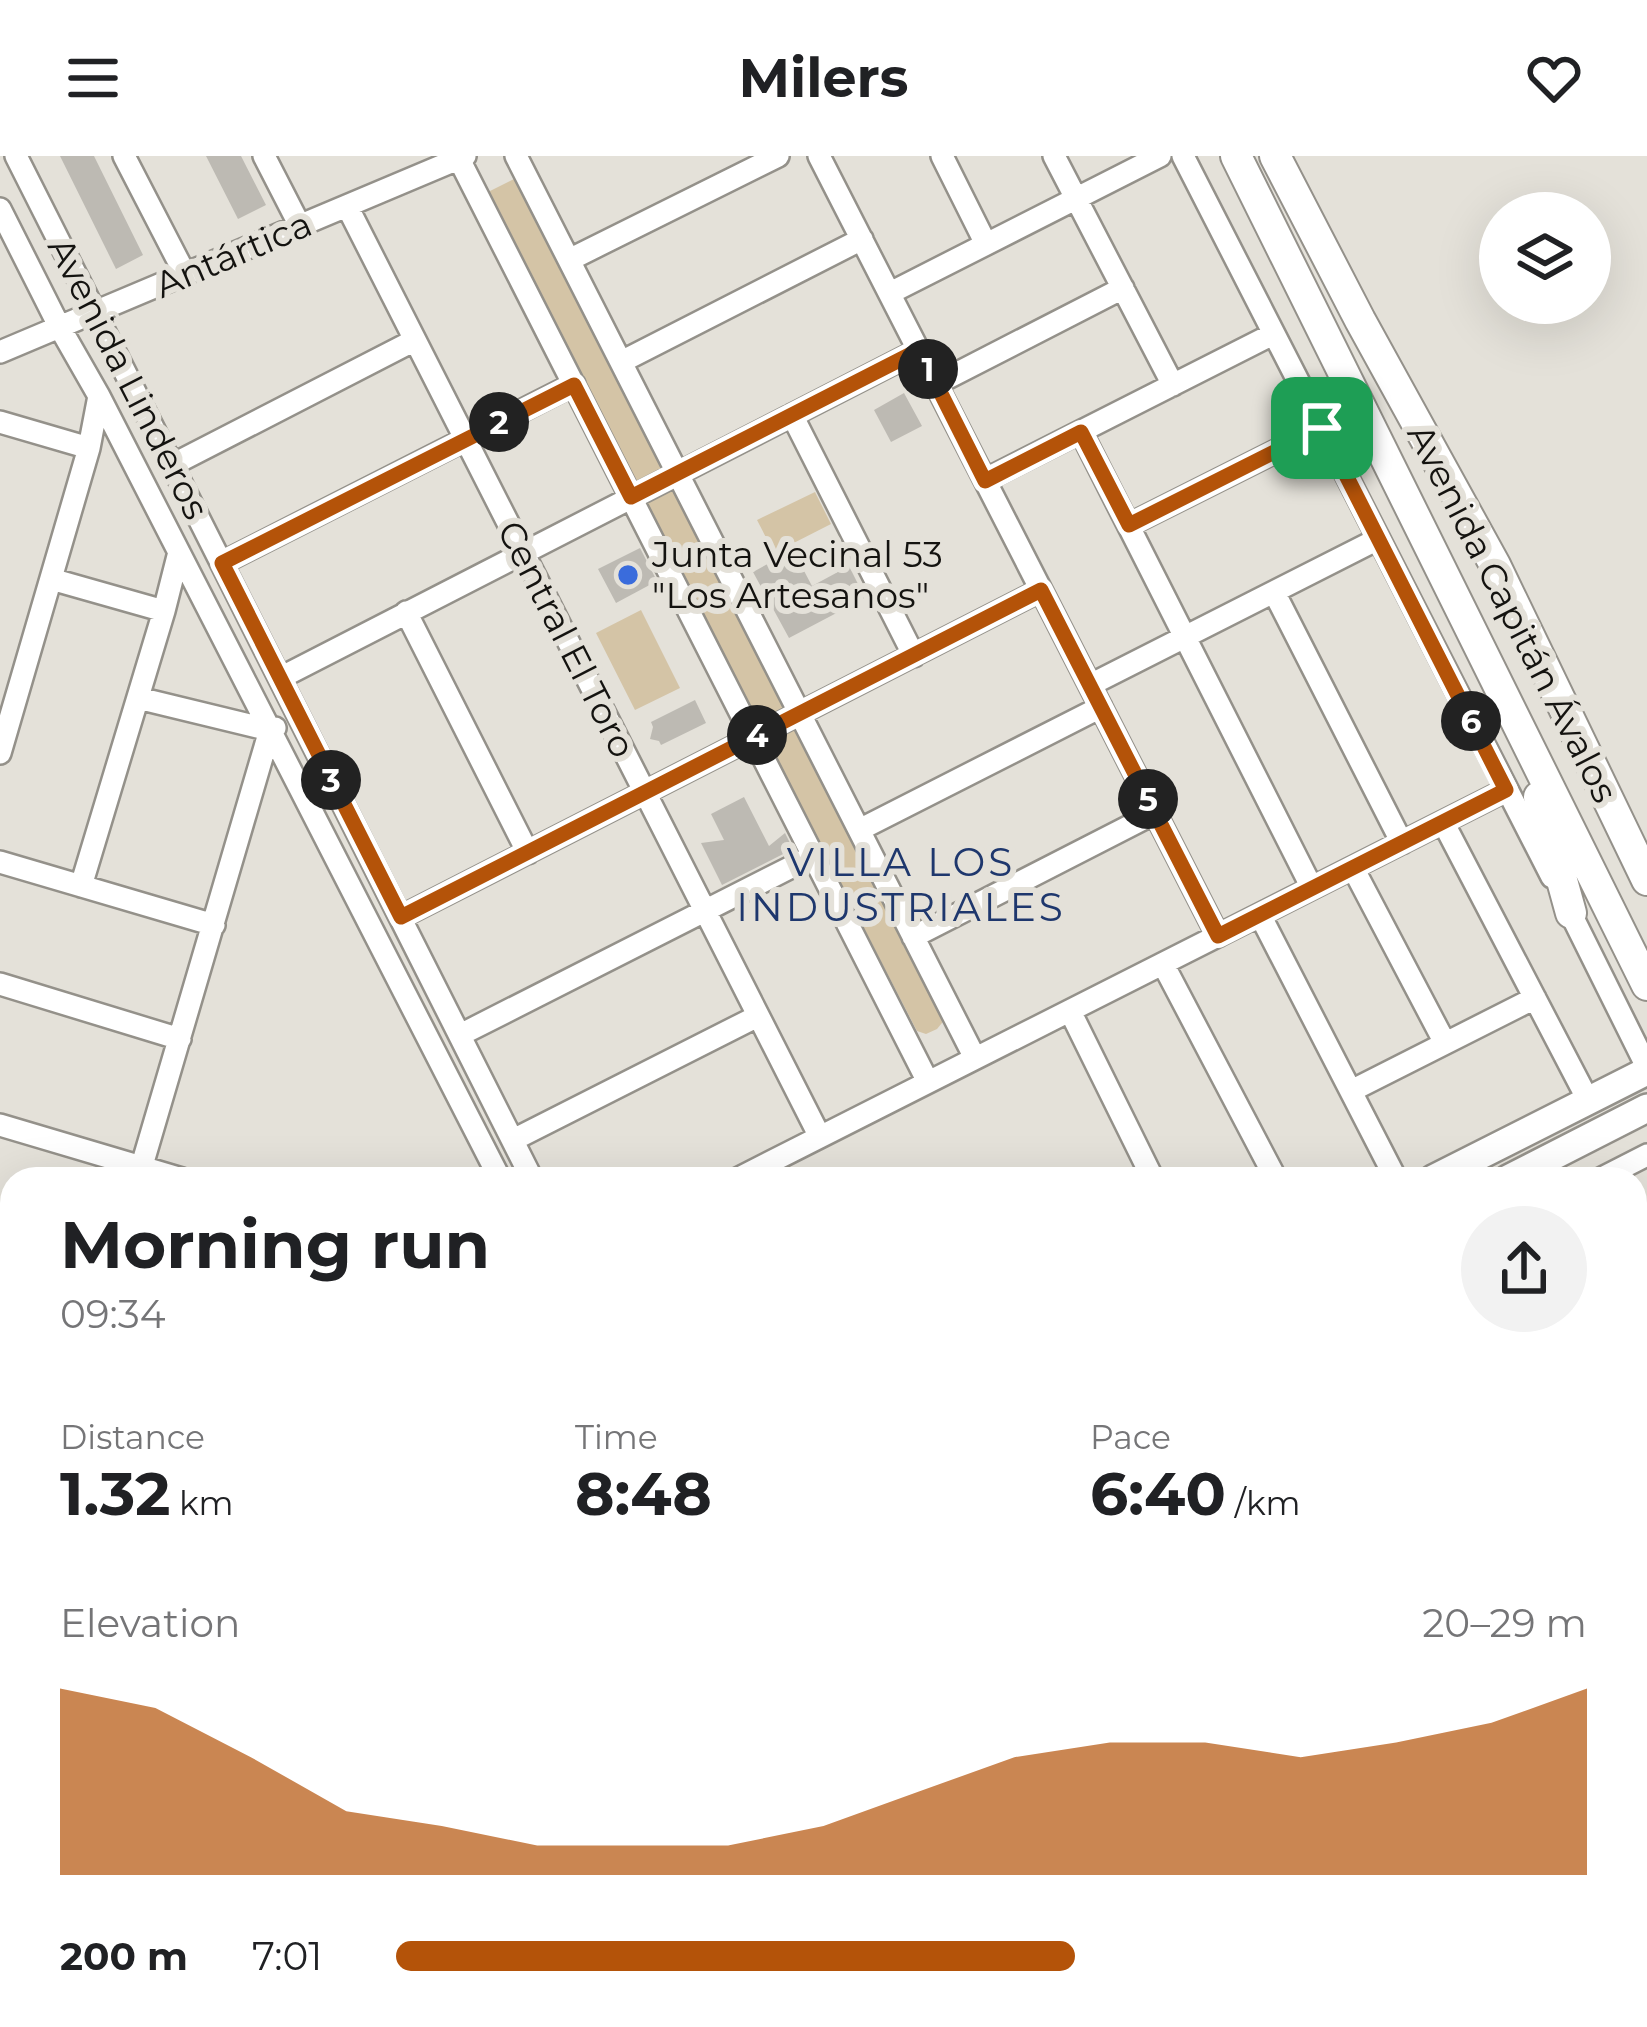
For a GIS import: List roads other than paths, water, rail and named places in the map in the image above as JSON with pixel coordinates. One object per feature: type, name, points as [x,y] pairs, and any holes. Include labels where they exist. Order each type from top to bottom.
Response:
[{"type":"highway","name":"Avenida Capitán Ávalos","points":[[1236,156],[1647,985]]},
{"type":"highway","name":"Avenida Capitán Ávalos","points":[[1275,156],[1495,565],[1647,880]]},
{"type":"highway","points":[[1518,722],[1571,913]]},
{"type":"main road","points":[[1457,1167],[1647,1069]]},
{"type":"main road","points":[[1531,1167],[1647,1108]]},
{"type":"street","name":"Avenida Linderos","points":[[16,156],[526,1167]]},
{"type":"street","points":[[124,156],[185,274]]},
{"type":"street","points":[[264,156],[300,226]]},
{"type":"street","points":[[516,156],[975,1058]]},
{"type":"street","points":[[569,260],[778,156]]},
{"type":"street","points":[[820,156],[1218,936]]},
{"type":"street","points":[[942,156],[986,244]]},
{"type":"street","points":[[1054,156],[1173,385]]},
{"type":"street","points":[[890,293],[1160,156]]},
{"type":"street","points":[[1183,156],[1647,1069]]},
{"type":"street","name":"Antártica","points":[[0,352],[462,157]]},
{"type":"street","points":[[462,157],[928,1082]]},
{"type":"street","name":"Central El Toro","points":[[347,206],[820,1137]]},
{"type":"street","name":"Avenida Linderos","points":[[0,209],[494,1167]]},
{"type":"street","points":[[621,362],[862,239]]},
{"type":"street","points":[[936,384],[1123,288]]},
{"type":"street","points":[[985,481],[1274,334]]},
{"type":"street","points":[[172,465],[415,340]]},
{"type":"street","points":[[280,678],[919,350]]},
{"type":"street","points":[[222,563],[574,385]]},
{"type":"street","points":[[0,753],[8,693],[51,579],[99,396]]},
{"type":"street","points":[[792,415],[914,656]]},
{"type":"street","points":[[0,422],[89,448]]},
{"type":"street","points":[[1129,525],[1322,428]]},
{"type":"street","points":[[1081,432],[1312,888]]},
{"type":"street","points":[[1090,685],[1378,539]]},
{"type":"street","points":[[81,886],[178,552]]},
{"type":"street","points":[[51,579],[164,611]]},
{"type":"street","points":[[401,917],[1041,590]]},
{"type":"street","points":[[1274,592],[1402,842]]},
{"type":"street","points":[[406,612],[528,853]]},
{"type":"street","points":[[138,698],[270,730],[299,716]]},
{"type":"street","points":[[859,830],[1101,707]]},
{"type":"street","points":[[142,1167],[270,730]]},
{"type":"street","points":[[760,1167],[1506,790]]},
{"type":"street","points":[[913,937],[1155,813]]},
{"type":"street","points":[[1443,822],[1588,1100]]},
{"type":"street","points":[[460,1035],[813,856]]},
{"type":"street","points":[[0,862],[214,926]]},
{"type":"street","points":[[1353,868],[1444,1043]]},
{"type":"street","points":[[1260,915],[1390,1167]]},
{"type":"street","points":[[1163,964],[1270,1167]]},
{"type":"street","points":[[0,984],[180,1039]]},
{"type":"street","points":[[1351,1090],[1534,998]]},
{"type":"street","points":[[1070,1011],[1147,1167]]},
{"type":"street","points":[[513,1140],[758,1016]]},
{"type":"street","points":[[0,1125],[122,1167]]},
{"type":"street","points":[[1590,1137],[1602,1167]]},
{"type":"place","name":"Junta Vecinal 53 \"Los Artesanos\"","points":[[628,575]]},
{"type":"district","name":"VILLA LOS INDUSTRIALES","points":[[901,884]]}]
